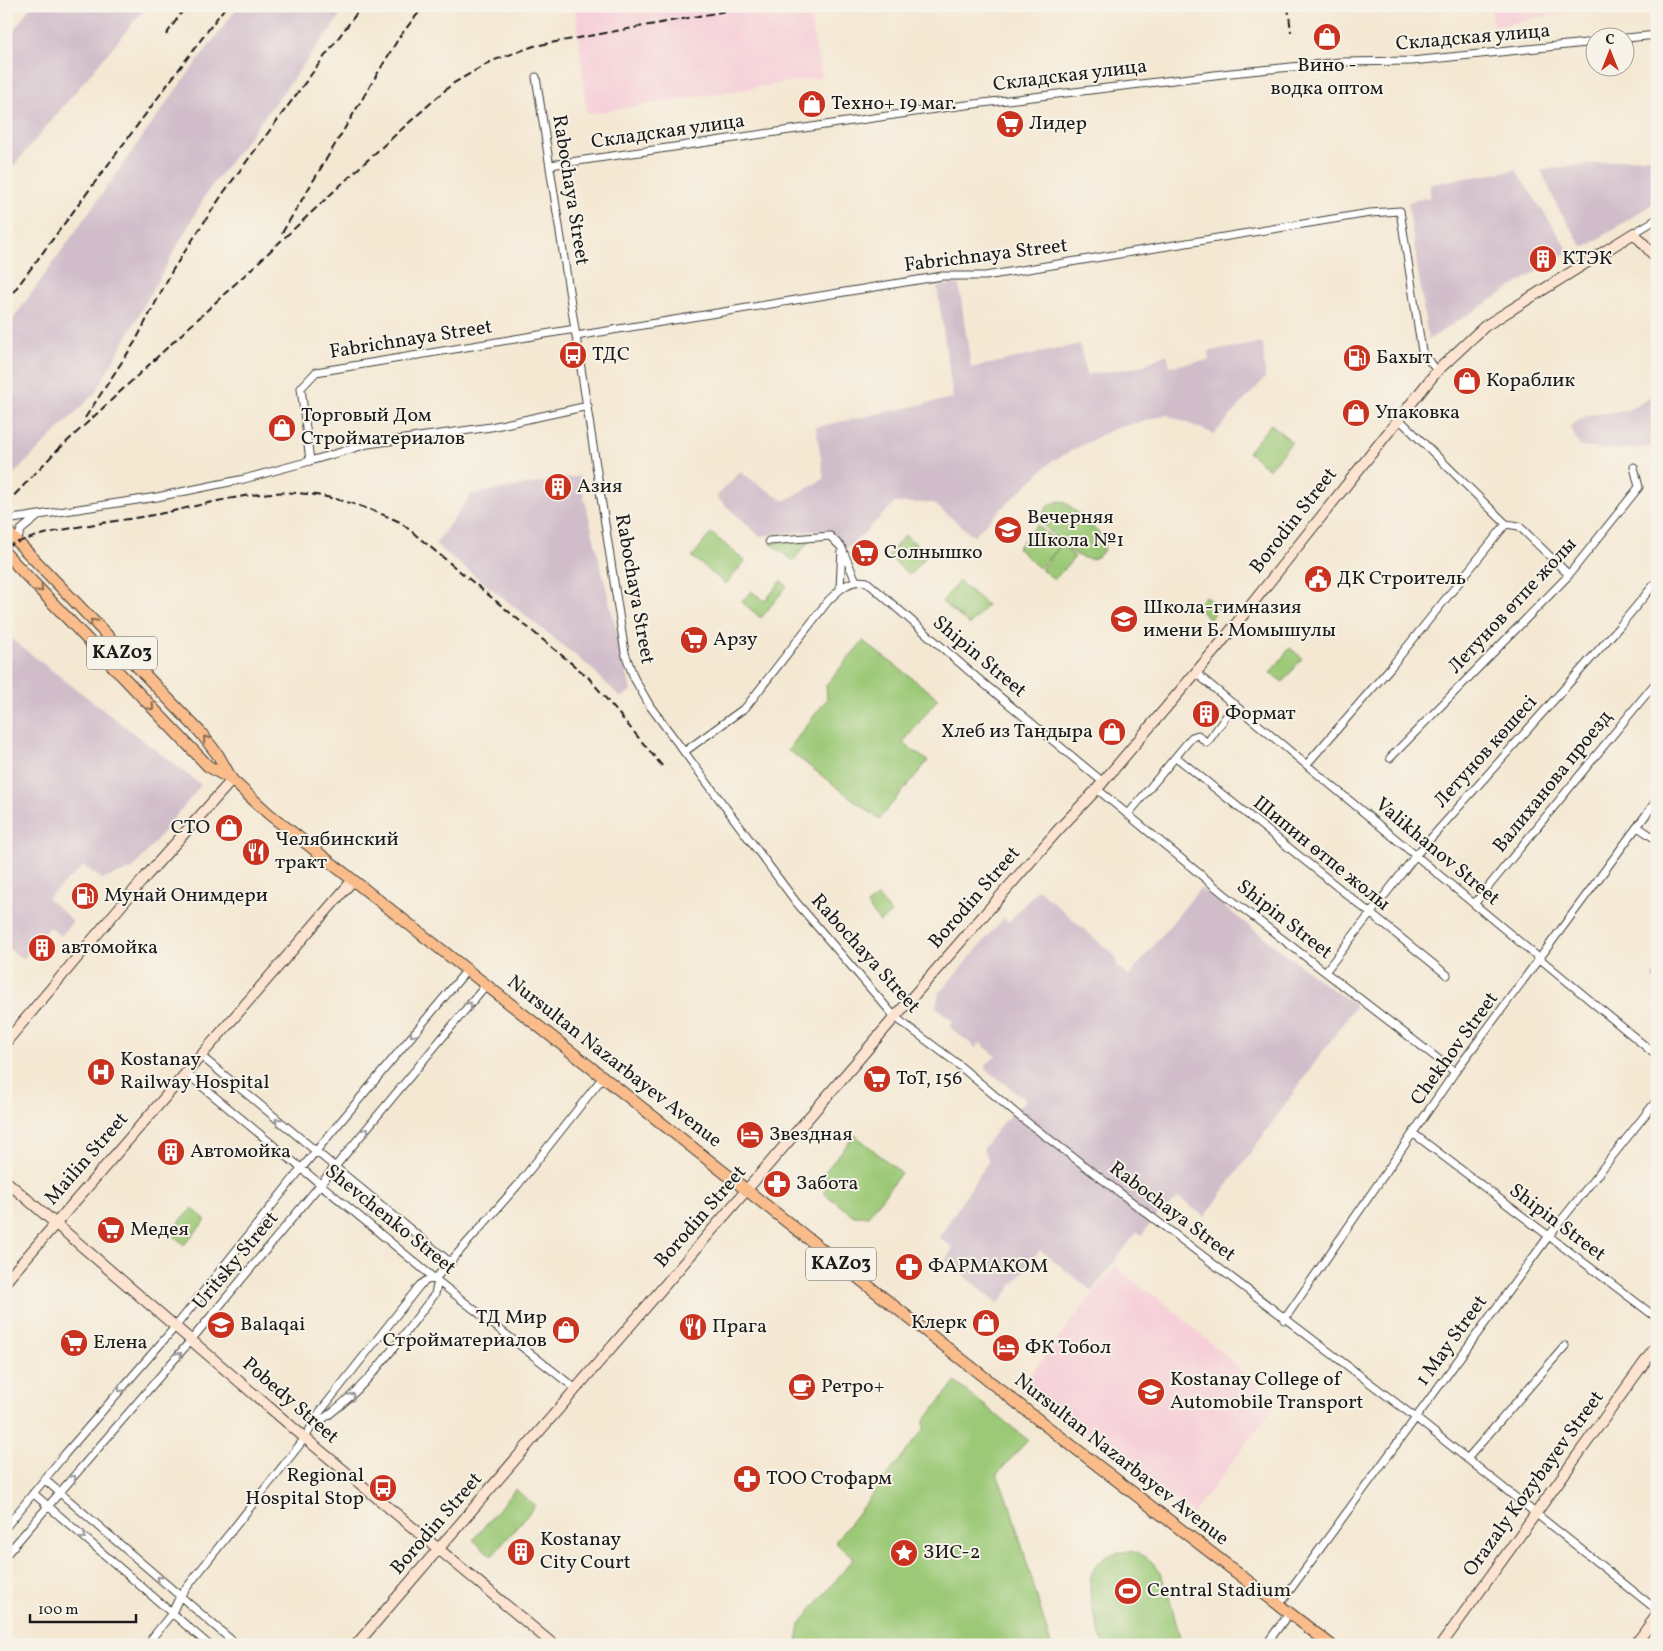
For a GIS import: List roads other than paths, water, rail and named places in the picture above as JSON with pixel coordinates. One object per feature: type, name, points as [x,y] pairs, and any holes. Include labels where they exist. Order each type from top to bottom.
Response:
[{"type":"main road","name":"Nursultan Nazarbayev Avenue","points":[[6,530],[200,732],[218,755],[232,780]]},
{"type":"main road","name":"Nursultan Nazarbayev Avenue","points":[[6,554],[208,766],[232,780],[269,814],[1045,1425],[1331,1645]]},
{"type":"street","points":[[1636,37],[1657,34]]},
{"type":"street","name":"Складская улица","points":[[550,165],[942,108],[1222,74],[1340,62],[1412,60],[1586,43]]},
{"type":"street","name":"Rabochaya Street","points":[[536,77],[625,653],[634,678],[650,706],[796,902],[895,1017],[954,1061],[1019,1116],[1284,1320],[1416,1418],[1657,1610]]},
{"type":"street","name":"Fabrichnaya Street","points":[[310,461],[301,388],[316,372],[942,276],[985,276],[1370,213],[1400,210],[1422,351],[1438,371]]},
{"type":"street","name":"Borodin Street","points":[[356,1645],[895,1017],[1059,829],[1100,786],[1196,673],[1438,371],[1486,326],[1657,218]]},
{"type":"street","points":[[1634,233],[1657,260]]},
{"type":"street","points":[[6,520],[157,497],[275,472],[368,444],[507,424],[588,406]]},
{"type":"street","points":[[1399,419],[1506,524],[1519,526],[1569,575]]},
{"type":"street","name":"Летунов өтпе жолы","points":[[1390,758],[1569,575],[1639,487],[1634,467]]},
{"type":"street","points":[[17,541],[21,530],[40,516]]},
{"type":"street","points":[[1307,764],[1390,668],[1506,524]]},
{"type":"street","points":[[684,752],[746,707],[824,606],[840,589],[856,581],[842,548],[830,536],[769,541]]},
{"type":"street","points":[[840,589],[842,548]]},
{"type":"street","name":"Shipin Street","points":[[856,581],[867,582],[1202,876],[1455,1072]]},
{"type":"street","name":"Летунов көшесі","points":[[1325,972],[1416,855],[1619,627],[1657,581]]},
{"type":"street","name":"Valikhanov Street","points":[[1196,673],[1657,1056]]},
{"type":"street","name":"Валиханова проезд","points":[[1475,903],[1657,681]]},
{"type":"street","points":[[1129,813],[1195,735],[1208,742],[1235,704]]},
{"type":"street","name":"Шипин өтпе жолы","points":[[1176,757],[1447,975]]},
{"type":"street","points":[[6,1042],[147,875],[232,780]]},
{"type":"street","name":"Chekhov Street","points":[[1284,1320],[1455,1072],[1657,800]]},
{"type":"street","points":[[1638,826],[1657,840]]},
{"type":"street","name":"Mailin Street","points":[[6,1281],[353,880]]},
{"type":"street","name":"Uritsky Street","points":[[6,1526],[176,1326],[301,1169],[467,970]]},
{"type":"street","name":"Uritsky Street","points":[[6,1555],[321,1186],[486,985]]},
{"type":"street","name":"Shevchenko Street","points":[[201,1056],[450,1263]]},
{"type":"street","name":"Shevchenko Street","points":[[186,1073],[435,1279],[576,1389]]},
{"type":"street","points":[[152,1645],[152,1638],[172,1613],[180,1596],[305,1438],[314,1425],[319,1413],[420,1285],[427,1280],[435,1279],[450,1263],[517,1186],[603,1077]]},
{"type":"street","name":"1 May Street","points":[[1279,1605],[1548,1237],[1657,1100]]},
{"type":"street","name":"Shipin Street","points":[[1414,1134],[1657,1318]]},
{"type":"street","name":"Pobedy Street","points":[[6,1181],[305,1438],[554,1645]]},
{"type":"street","points":[[314,1425],[334,1413],[366,1382],[435,1294],[437,1285],[435,1279]]},
{"type":"street","name":"Orazaly Kozybayev Street","points":[[1441,1645],[1534,1512],[1657,1345]]},
{"type":"street","points":[[1466,1459],[1565,1346]]},
{"type":"street","points":[[44,1479],[237,1645]]},
{"type":"street","points":[[33,1493],[209,1645]]},
{"type":"street","points":[[1266,1645],[1289,1613]]},
{"type":"street","points":[[1635,1645],[1657,1615]]},
{"type":"railway","points":[[166,35],[186,6]]},
{"type":"railway","points":[[6,302],[226,6]]},
{"type":"railway","points":[[85,418],[135,342],[172,271],[224,192],[362,6]]},
{"type":"railway","points":[[282,233],[400,36],[424,6]]},
{"type":"railway","points":[[57,451],[362,165],[452,84],[492,61],[534,46],[754,6]]},
{"type":"railway","points":[[1288,6],[1291,32]]},
{"type":"railway","points":[[6,504],[61,446]]},
{"type":"railway","points":[[6,547],[62,530],[159,514],[245,496],[281,493],[311,494],[363,507],[400,522],[588,677],[663,767]]},
{"type":"place","name":"Вино - водка оптом","points":[[1327,37]]},
{"type":"place","name":"Техно+ 19 маг.","points":[[812,104]]},
{"type":"place","name":"Лидер","points":[[1010,124]]},
{"type":"place","name":"КТЭК","points":[[1543,259]]},
{"type":"place","name":"ТДС","points":[[573,355]]},
{"type":"place","name":"Бахыт","points":[[1357,358]]},
{"type":"place","name":"Кораблик","points":[[1467,381]]},
{"type":"place","name":"Упаковка","points":[[1356,413]]},
{"type":"place","name":"Торговый Дом Стройматериалов","points":[[282,428]]},
{"type":"place","name":"Азия","points":[[558,487]]},
{"type":"place","name":"Вечерняя Школа №1","points":[[1008,530]]},
{"type":"place","name":"Солнышко","points":[[865,553]]},
{"type":"place","name":"ДК Строитель","points":[[1318,579]]},
{"type":"place","name":"Школа-гимназия имени Б. Момышулы","points":[[1124,619]]},
{"type":"place","name":"Арзу","points":[[694,640]]},
{"type":"place","name":"Формат","points":[[1206,714]]},
{"type":"place","name":"Хлеб из Тандыра","points":[[1112,732]]},
{"type":"place","name":"СТО","points":[[229,828]]},
{"type":"place","name":"Челябинский тракт","points":[[256,852]]},
{"type":"place","name":"Мунай Онимдери","points":[[85,896]]},
{"type":"place","name":"автомойка","points":[[42,948]]},
{"type":"place","name":"Kostanay Railway Hospital","points":[[101,1072]]},
{"type":"place","name":"ТоТ, 156","points":[[877,1079]]},
{"type":"place","name":"Звездная","points":[[750,1135]]},
{"type":"place","name":"Автомойка","points":[[171,1152]]},
{"type":"place","name":"Забота","points":[[777,1184]]},
{"type":"place","name":"Медея","points":[[111,1230]]},
{"type":"place","name":"ФАРМАКОМ","points":[[909,1267]]},
{"type":"place","name":"Клерк","points":[[986,1323]]},
{"type":"place","name":"Balaqai","points":[[221,1325]]},
{"type":"place","name":"Прага","points":[[693,1327]]},
{"type":"place","name":"ТД Мир Стройматериалов","points":[[566,1330]]},
{"type":"place","name":"Елена","points":[[74,1343]]},
{"type":"place","name":"ФК Тобол","points":[[1006,1348]]},
{"type":"place","name":"Ретро+","points":[[802,1387]]},
{"type":"place","name":"Kostanay College of Automobile Transport","points":[[1151,1392]]},
{"type":"place","name":"ТОО Стофарм","points":[[747,1479]]},
{"type":"place","name":"Regional Hospital Stop","points":[[383,1488]]},
{"type":"place","name":"Kostanay City Court","points":[[521,1552]]},
{"type":"place","name":"ЗИС-2","points":[[904,1553]]},
{"type":"place","name":"Central Stadium","points":[[1128,1591]]}]
